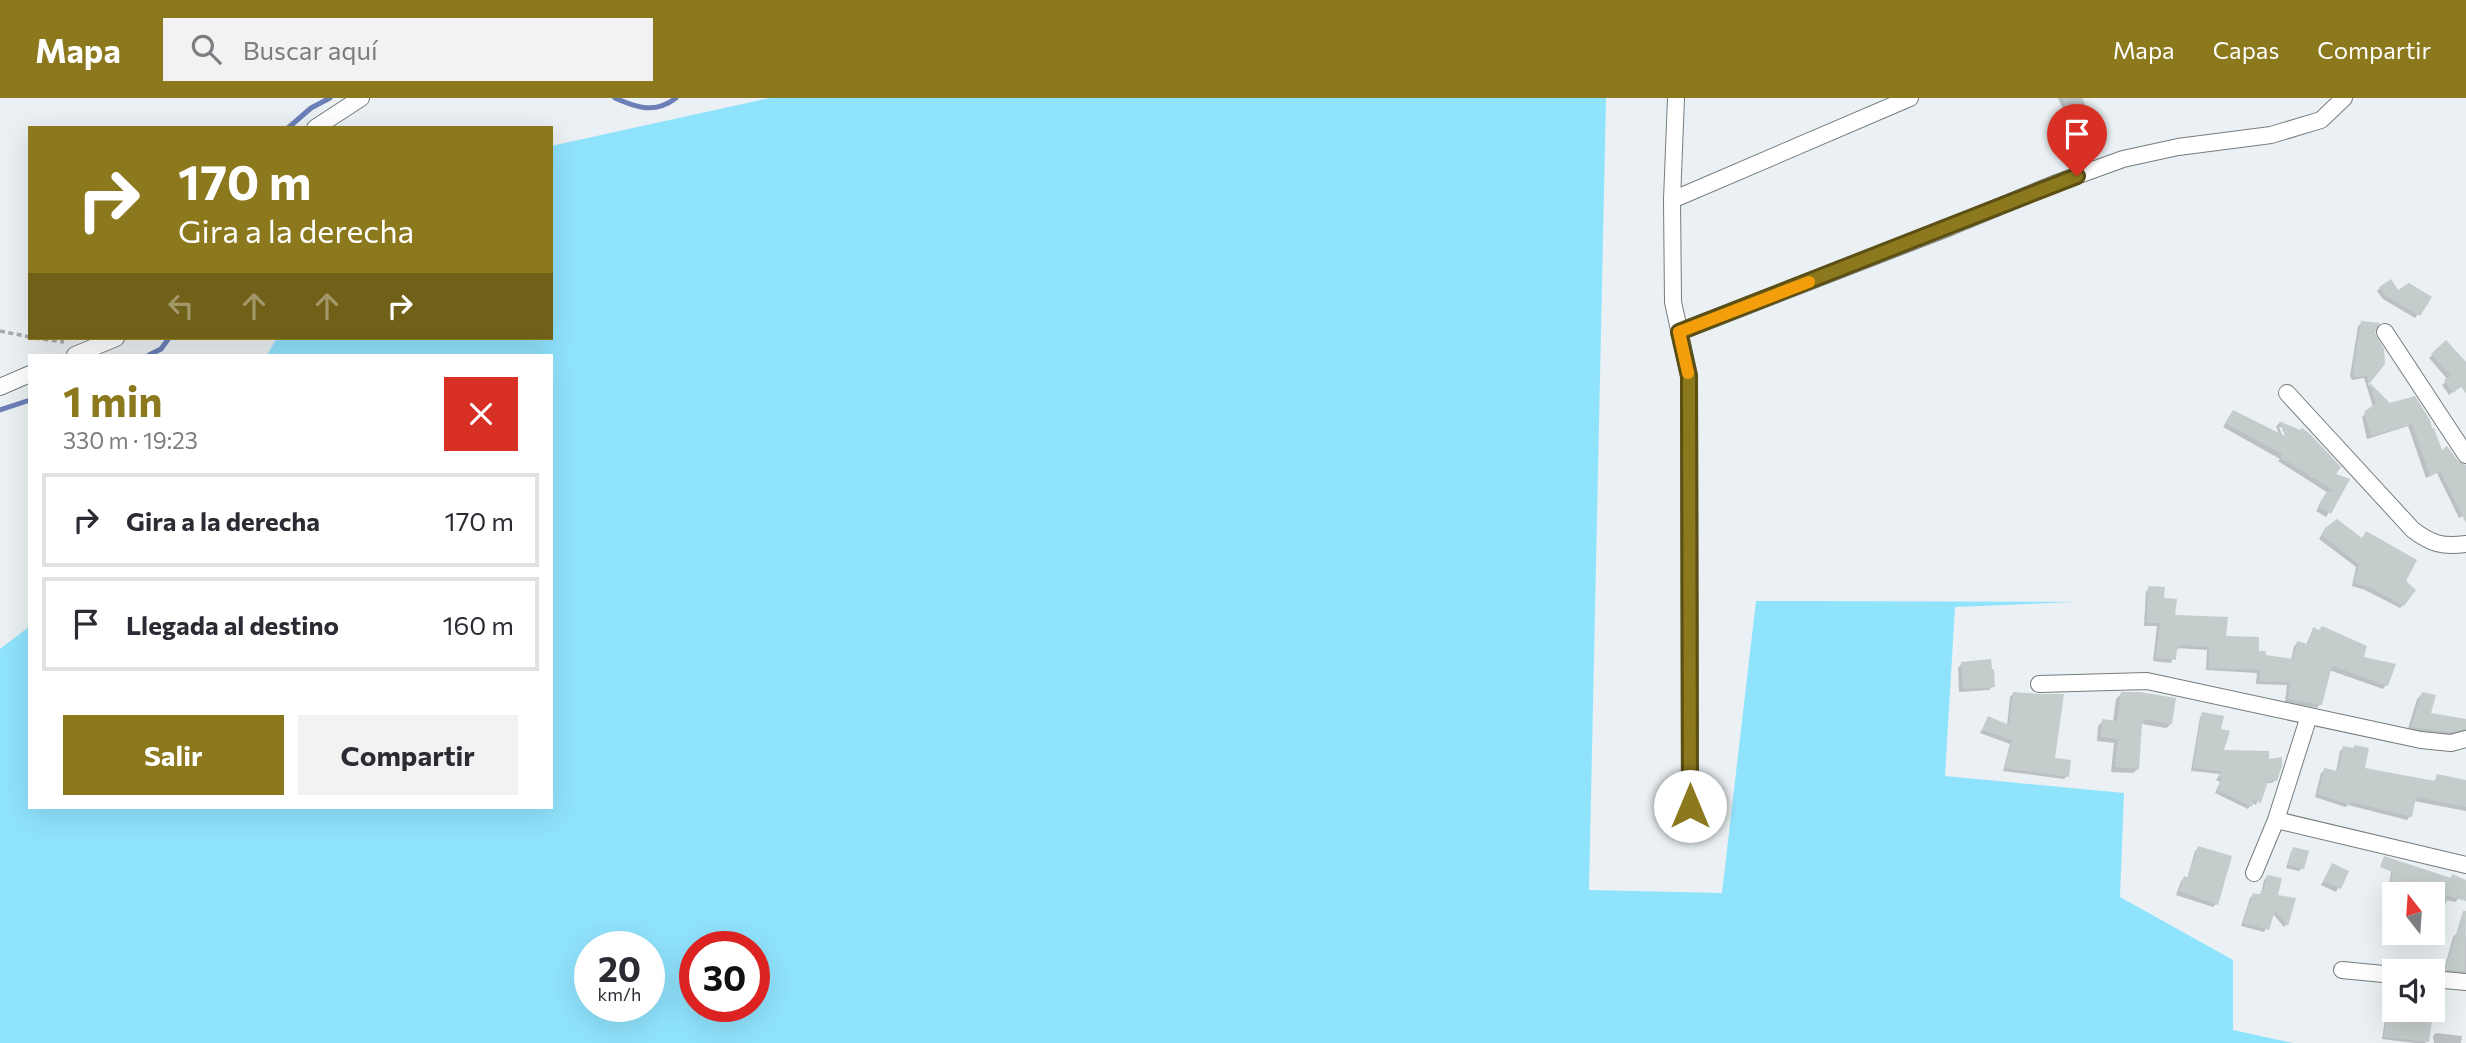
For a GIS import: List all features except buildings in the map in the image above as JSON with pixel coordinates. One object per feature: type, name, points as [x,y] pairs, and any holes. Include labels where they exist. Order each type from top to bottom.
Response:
[{"type":"street","points":[[318,126],[361,98]]},
{"type":"street","points":[[1676,98],[1672,200],[1673,302],[1689,376],[1690,806]]},
{"type":"street","points":[[1672,200],[1910,98]]},
{"type":"street","points":[[1679,332],[2123,159],[2178,147],[2271,135],[2321,120],[2344,98]]},
{"type":"street","points":[[2385,332],[2466,455]]},
{"type":"street","points":[[77,354],[111,340]]},
{"type":"street","points":[[0,387],[28,375]]},
{"type":"street","points":[[2287,393],[2413,530],[2429,542],[2466,544]]},
{"type":"street","points":[[2039,684],[2147,681],[2421,740],[2451,743],[2464,740]]},
{"type":"street","points":[[2254,873],[2276,820],[2309,716]]},
{"type":"street","points":[[2276,820],[2466,865]]},
{"type":"street","points":[[2342,970],[2382,974]]},
{"type":"street","points":[[2445,980],[2466,982]]},
{"type":"path","points":[[0,331],[28,337]]},
{"type":"shaded area","points":[[770,98],[1606,98],[1589,890],[1722,893],[1756,601],[2076,602],[1955,607],[1945,776],[2124,793],[2120,897],[2233,960],[2233,1030],[2293,1043],[0,1043],[0,649],[28,628],[28,809],[553,809],[553,354],[268,354],[276,340],[553,340],[553,146]]},
{"type":"waterway","points":[[290,126],[311,108],[330,98]]},
{"type":"waterway","points":[[615,98],[646,108],[661,106],[676,98]]},
{"type":"waterway","points":[[151,354],[161,349],[168,340]]},
{"type":"waterway","points":[[0,410],[28,401]]},
{"type":"slow traffic","points":[[1688,373],[1679,332],[1809,282]]},
{"type":"route","points":[[1690,806],[1689,376],[1679,332],[2077,176]]}]
